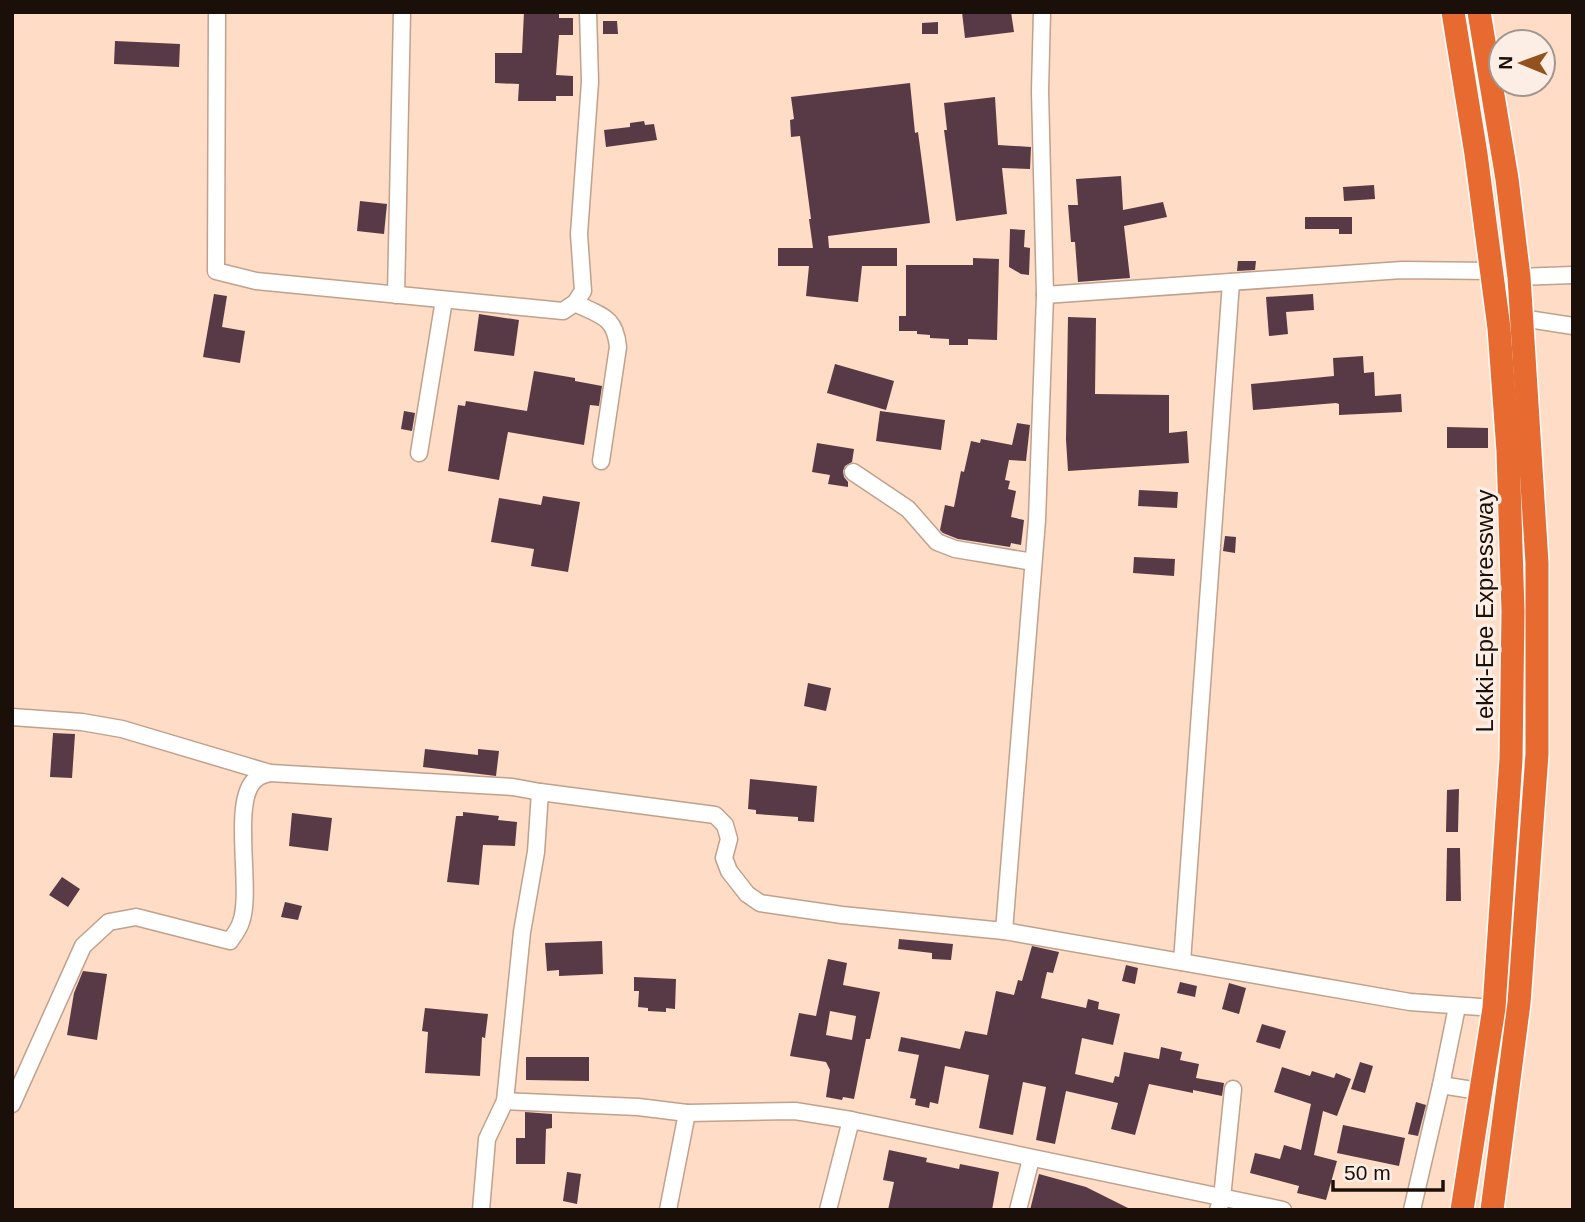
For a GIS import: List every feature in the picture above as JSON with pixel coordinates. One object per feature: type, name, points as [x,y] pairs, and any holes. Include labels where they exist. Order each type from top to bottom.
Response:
[{"type":"highway","name":"Lekki-Epe Expressway","points":[[1453,12],[1492,271],[1508,452],[1513,611],[1511,760],[1494,1008],[1462,1210]]},
{"type":"highway","name":"Lekki-Epe Expressway","points":[[1479,12],[1507,179],[1520,277],[1537,563],[1537,754],[1519,1003],[1492,1210]]},
{"type":"street","points":[[217,12],[216,271],[256,281],[563,311],[575,303],[583,291],[579,234],[590,82],[588,12]]},
{"type":"street","points":[[396,295],[402,12]]},
{"type":"street","points":[[1004,931],[1037,520],[1045,295],[1040,91],[1042,12]]},
{"type":"street","points":[[1045,295],[1402,271],[1492,271]]},
{"type":"street","points":[[1520,277],[1573,275]]},
{"type":"street","points":[[1182,962],[1231,282]]},
{"type":"street","points":[[419,453],[444,300]]},
{"type":"street","points":[[575,303],[611,321],[616,331],[618,347],[601,461]]},
{"type":"street","points":[[1522,318],[1573,326]]},
{"type":"street","points":[[853,472],[908,509],[937,542],[981,555],[1033,562]]},
{"type":"street","points":[[12,717],[82,722],[122,729],[270,773],[513,787],[540,793],[715,815],[725,825],[729,839],[724,858],[729,871],[747,894],[760,903],[842,915],[1004,931],[1410,1002],[1494,1008]]},
{"type":"street","points":[[12,1104],[83,946],[109,922],[136,916],[230,941],[241,923],[245,901],[244,809],[249,788],[256,779],[270,773]]},
{"type":"street","points":[[481,1210],[487,1139],[505,1101],[522,932],[536,852],[540,793]]},
{"type":"street","points":[[1412,1210],[1457,1007]]},
{"type":"street","points":[[1441,1085],[1479,1091]]},
{"type":"street","points":[[1220,1204],[1233,1089]]},
{"type":"street","points":[[505,1101],[638,1107],[687,1113],[795,1111],[851,1120],[1031,1158],[1220,1204],[1283,1210]]},
{"type":"street","points":[[668,1210],[687,1113]]},
{"type":"street","points":[[828,1210],[851,1120]]},
{"type":"street","points":[[1018,1210],[1031,1158]]},
{"type":"building","points":[[524,12],[559,12],[559,18],[573,18],[573,35],[559,35],[556,75],[573,76],[573,96],[556,96],[556,101],[518,101],[519,84],[495,83],[495,53],[522,53]]},
{"type":"building","points":[[962,12],[1011,12],[1014,32],[965,38]]},
{"type":"building","points":[[603,21],[617,21],[618,34],[603,34]]},
{"type":"building","points":[[938,22],[938,34],[922,34],[922,23]]},
{"type":"building","points":[[115,41],[180,44],[179,67],[114,64]]},
{"type":"building","points":[[910,83],[915,133],[918,132],[930,223],[828,236],[829,248],[897,248],[897,266],[862,266],[858,302],[806,296],[809,266],[778,266],[778,248],[813,248],[800,136],[791,137],[790,120],[794,119],[791,97]]},
{"type":"building","points":[[995,97],[998,145],[1031,147],[1030,169],[1002,168],[1007,214],[956,221],[944,130],[947,130],[944,103]]},
{"type":"building","points":[[644,121],[645,125],[654,124],[657,140],[606,147],[604,130],[630,127],[630,123]]},
{"type":"building","points":[[1121,176],[1123,210],[1163,202],[1167,217],[1124,226],[1130,278],[1078,282],[1075,242],[1071,242],[1068,205],[1078,205],[1076,179]]},
{"type":"building","points":[[1374,185],[1375,199],[1344,201],[1343,187]]},
{"type":"building","points":[[360,201],[387,204],[384,234],[357,231]]},
{"type":"building","points":[[1305,217],[1352,217],[1352,234],[1339,234],[1339,229],[1305,229]]},
{"type":"building","points":[[1010,229],[1025,230],[1024,247],[1030,248],[1029,275],[1009,267]]},
{"type":"building","points":[[973,258],[999,259],[997,340],[968,339],[968,345],[949,345],[949,339],[930,338],[930,335],[917,334],[917,331],[899,331],[899,316],[906,316],[906,265],[973,265]]},
{"type":"building","points":[[1238,261],[1256,261],[1255,270],[1237,271]]},
{"type":"building","points":[[214,294],[227,296],[222,327],[245,331],[240,363],[203,357]]},
{"type":"building","points":[[1313,294],[1314,310],[1286,312],[1288,334],[1269,336],[1266,297]]},
{"type":"building","points":[[479,314],[519,320],[514,356],[474,351]]},
{"type":"building","points":[[1068,317],[1096,318],[1095,394],[1169,395],[1169,433],[1187,431],[1189,463],[1068,471]]},
{"type":"building","points":[[1363,356],[1364,373],[1374,372],[1375,396],[1401,394],[1402,412],[1339,415],[1339,404],[1336,403],[1253,410],[1251,384],[1334,376],[1333,358]]},
{"type":"building","points":[[835,364],[894,381],[886,410],[827,393]]},
{"type":"building","points":[[534,371],[602,386],[599,406],[590,405],[584,445],[508,432],[499,480],[448,471],[458,405],[465,406],[466,401],[527,411]]},
{"type":"building","points":[[404,411],[415,413],[412,431],[401,429]]},
{"type":"building","points":[[880,411],[945,420],[941,450],[876,441]]},
{"type":"building","points":[[1017,423],[1030,425],[1026,461],[1009,460],[1005,480],[1010,481],[1008,489],[1016,491],[1011,517],[1024,520],[1021,545],[1011,543],[1010,547],[958,539],[943,533],[940,530],[945,505],[954,507],[961,471],[964,472],[971,441],[980,443],[981,439],[1012,445]]},
{"type":"building","points":[[1447,427],[1488,428],[1488,448],[1447,448]]},
{"type":"building","points":[[817,443],[854,449],[852,462],[845,466],[843,471],[848,487],[828,484],[830,475],[812,472]]},
{"type":"building","points":[[1139,490],[1178,492],[1177,508],[1138,506]]},
{"type":"building","points":[[543,496],[580,502],[568,572],[531,566],[534,549],[491,542],[499,498],[541,505]]},
{"type":"building","points":[[1225,536],[1236,537],[1235,553],[1223,551]]},
{"type":"building","points":[[1134,557],[1175,559],[1174,576],[1133,573]]},
{"type":"building","points":[[808,683],[831,688],[826,711],[804,706]]},
{"type":"building","points":[[53,733],[75,734],[72,778],[50,777]]},
{"type":"building","points":[[425,749],[478,755],[478,749],[499,751],[496,776],[423,767]]},
{"type":"building","points":[[750,779],[817,786],[814,822],[798,821],[798,817],[756,814],[756,810],[748,809]]},
{"type":"building","points":[[1459,789],[1458,832],[1446,832],[1447,790]]},
{"type":"building","points":[[463,812],[499,816],[498,820],[517,822],[515,846],[483,845],[479,885],[447,882],[456,816],[463,816]]},
{"type":"building","points":[[292,813],[332,818],[328,851],[289,846]]},
{"type":"building","points":[[1447,848],[1460,848],[1461,901],[1446,901]]},
{"type":"building","points":[[62,877],[80,889],[68,907],[49,895]]},
{"type":"building","points":[[285,902],[302,906],[298,920],[281,917]]},
{"type":"building","points":[[899,939],[953,944],[951,960],[932,959],[932,953],[898,949]]},
{"type":"building","points":[[602,941],[603,974],[559,976],[559,970],[547,971],[545,943]]},
{"type":"building","points":[[1032,946],[1059,952],[1053,973],[1047,972],[1041,998],[1086,1008],[1088,999],[1099,1002],[1098,1009],[1120,1014],[1113,1045],[1082,1038],[1075,1074],[1113,1083],[1115,1076],[1119,1077],[1124,1052],[1159,1059],[1161,1047],[1182,1052],[1180,1060],[1199,1064],[1196,1078],[1224,1083],[1222,1096],[1149,1084],[1135,1135],[1111,1129],[1118,1103],[1066,1091],[1055,1144],[1036,1140],[1046,1087],[1023,1082],[1013,1135],[979,1128],[989,1075],[945,1066],[938,1104],[930,1102],[929,1108],[915,1105],[916,1099],[910,1098],[919,1055],[898,1051],[901,1037],[960,1049],[965,1031],[987,1035],[996,991],[1014,995],[1018,980],[1022,981]]},
{"type":"building","points":[[828,959],[847,963],[843,985],[880,992],[870,1039],[866,1039],[854,1099],[826,1097],[830,1070],[826,1062],[790,1056],[799,1013],[816,1016]],"holes":[[[830,1011],[856,1016],[852,1040],[826,1035]]]},
{"type":"building","points":[[1126,965],[1138,968],[1135,984],[1122,981]]},
{"type":"building","points":[[83,971],[107,974],[97,1040],[67,1035],[74,993]]},
{"type":"building","points":[[634,977],[676,979],[675,1009],[666,1008],[666,1012],[648,1011],[648,1008],[638,1007],[639,991],[634,991]]},
{"type":"building","points":[[1180,982],[1197,986],[1195,997],[1177,993]]},
{"type":"building","points":[[1229,983],[1246,988],[1239,1014],[1222,1009]]},
{"type":"building","points":[[425,1008],[488,1014],[485,1038],[482,1037],[480,1076],[425,1073],[428,1032],[422,1031]]},
{"type":"building","points":[[1262,1024],[1286,1031],[1280,1049],[1256,1042]]},
{"type":"building","points":[[526,1057],[589,1057],[589,1081],[526,1080]]},
{"type":"building","points":[[1360,1062],[1373,1066],[1365,1093],[1351,1089]]},
{"type":"building","points":[[1282,1067],[1310,1076],[1312,1071],[1334,1078],[1336,1073],[1351,1079],[1337,1116],[1323,1111],[1314,1155],[1337,1161],[1326,1200],[1297,1193],[1299,1186],[1250,1173],[1255,1153],[1280,1159],[1284,1145],[1301,1150],[1311,1104],[1274,1092]]},
{"type":"building","points":[[1416,1102],[1426,1105],[1418,1136],[1408,1134]]},
{"type":"building","points":[[525,1112],[552,1114],[552,1128],[546,1129],[545,1164],[516,1164],[516,1138],[525,1138]]},
{"type":"building","points":[[1343,1125],[1405,1138],[1399,1166],[1337,1153]]},
{"type":"building","points":[[889,1150],[927,1158],[926,1162],[959,1169],[960,1164],[999,1172],[992,1210],[888,1210],[894,1182],[883,1180]]},
{"type":"building","points":[[567,1172],[581,1174],[577,1204],[563,1201]]},
{"type":"building","points":[[1039,1174],[1086,1187],[1132,1210],[1030,1210]]}]
